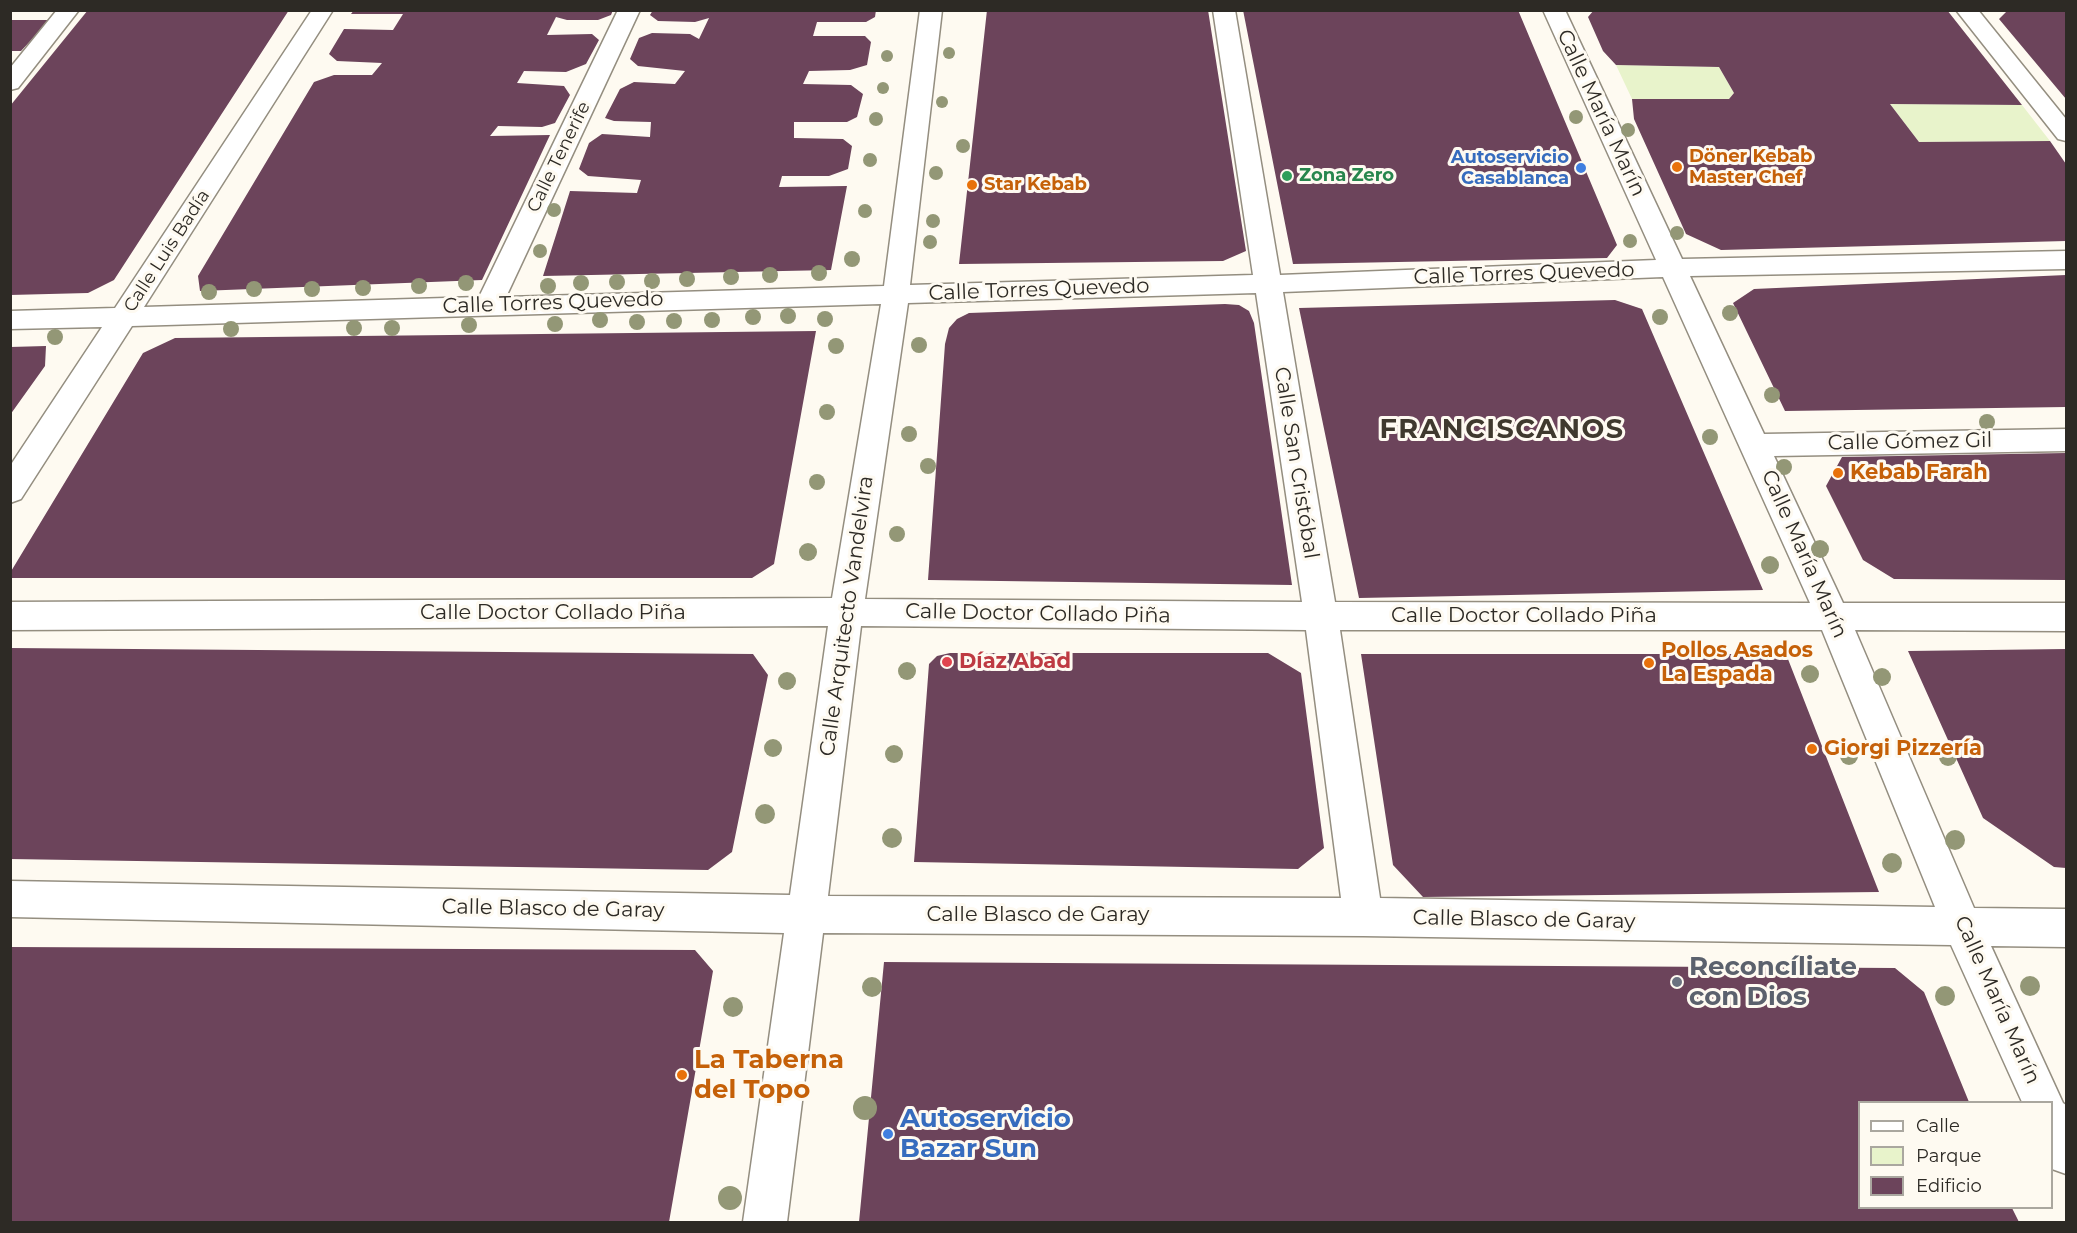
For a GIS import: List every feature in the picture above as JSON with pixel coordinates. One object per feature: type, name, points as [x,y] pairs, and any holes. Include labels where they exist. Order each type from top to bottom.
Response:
[{"type":"street","points":[[10,83],[69,10]]},
{"type":"street","name":"Calle Luis Badía","points":[[10,491],[323,10]]},
{"type":"street","name":"Calle Tenerife","points":[[489,304],[629,10]]},
{"type":"street","name":"Calle Arquitecto Vandelvira","points":[[765,1222],[848,612],[896,294],[931,10]]},
{"type":"street","name":"Calle San Cristóbal","points":[[1224,10],[1321,616],[1363,917]]},
{"type":"street","name":"Calle María Marín","points":[[1554,10],[1833,616],[1964,928],[2043,1101]]},
{"type":"street","points":[[1966,10],[2067,134]]},
{"type":"street","name":"Calle Torres Quevedo","points":[[10,320],[489,304],[1267,284],[1672,268],[2067,260]]},
{"type":"street","name":"Calle Gómez Gil","points":[[1754,445],[2067,440]]},
{"type":"street","name":"Calle Doctor Collado Piña","points":[[10,616],[848,612],[1321,616],[2067,617]]},
{"type":"street","name":"Calle Blasco de Garay","points":[[10,899],[806,914],[1363,917],[2067,928]]},
{"type":"street","points":[[2053,1122],[2067,1153]]},
{"type":"green space","points":[[1616,65],[1719,67],[1734,93],[1729,99],[1632,99]]},
{"type":"green space","points":[[1890,104],[2022,105],[2050,141],[1919,142]]},
{"type":"building","points":[[88,10],[289,10],[114,280],[88,293],[10,295],[10,106]]},
{"type":"building","points":[[354,10],[613,10],[611,15],[598,20],[567,20],[556,17],[547,35],[592,34],[599,40],[586,64],[566,72],[524,71],[517,83],[564,86],[570,95],[555,123],[542,127],[498,126],[490,136],[550,135],[482,280],[200,291],[198,276],[314,82],[334,75],[372,75],[382,63],[337,61],[329,54],[344,29],[393,30],[403,14],[351,14]]},
{"type":"building","points":[[653,10],[876,10],[875,17],[866,22],[817,22],[813,36],[865,36],[871,42],[867,65],[850,70],[809,71],[803,84],[851,85],[863,94],[857,117],[847,122],[794,122],[794,138],[843,139],[852,146],[848,169],[829,176],[782,176],[779,187],[847,186],[831,270],[543,276],[570,191],[637,193],[641,180],[588,176],[579,169],[589,143],[602,134],[650,137],[651,122],[614,121],[605,118],[620,89],[634,82],[675,84],[685,71],[638,66],[630,59],[639,38],[652,33],[690,34],[699,39],[709,18],[695,22],[658,21],[650,15]]},
{"type":"building","points":[[987,10],[1208,10],[1246,251],[1223,261],[959,264]]},
{"type":"building","points":[[1243,10],[1518,10],[1617,245],[1607,258],[1293,264]]},
{"type":"building","points":[[1594,10],[1947,10],[2022,105],[1890,104],[1919,142],[2050,141],[2066,164],[2066,241],[1721,250],[1686,234],[1634,119],[1632,99],[1729,99],[1734,93],[1719,67],[1616,65],[1603,51],[1588,17]]},
{"type":"building","points":[[2008,10],[2066,10],[2066,99],[1999,19]]},
{"type":"building","points":[[10,20],[50,20],[21,51],[10,51]]},
{"type":"building","points":[[2066,275],[2066,407],[1785,411],[1733,303],[1754,289]]},
{"type":"building","points":[[1615,300],[1642,309],[1763,590],[1359,598],[1299,308]]},
{"type":"building","points":[[1239,305],[1249,311],[1254,323],[1292,585],[928,580],[945,344],[949,328],[957,319],[969,313]]},
{"type":"building","points":[[816,331],[774,564],[752,578],[10,578],[10,573],[143,353],[175,338]]},
{"type":"building","points":[[46,346],[45,366],[10,415],[10,347]]},
{"type":"building","points":[[2066,453],[2066,580],[1894,579],[1863,560],[1826,486],[1842,457]]},
{"type":"building","points":[[10,648],[753,654],[768,675],[732,852],[708,870],[10,859]]},
{"type":"building","points":[[2066,649],[2066,868],[2054,867],[1983,818],[1908,651]]},
{"type":"building","points":[[950,653],[1268,653],[1301,673],[1324,848],[1298,869],[914,862],[929,664],[937,656]]},
{"type":"building","points":[[1361,654],[1786,654],[1879,892],[1423,897],[1393,865]]},
{"type":"building","points":[[10,947],[695,950],[713,971],[669,1222],[10,1222]]},
{"type":"building","points":[[884,962],[1895,968],[1924,992],[1969,1101],[1858,1101],[1858,1209],[2012,1209],[2019,1222],[859,1222]]},
{"type":"place","name":"Döner Kebab Master Chef","points":[[1677,167]]},
{"type":"place","name":"Autoservicio Casablanca","points":[[1581,168]]},
{"type":"place","name":"Zona Zero","points":[[1287,176]]},
{"type":"place","name":"Star Kebab","points":[[972,185]]},
{"type":"place","name":"Kebab Farah","points":[[1838,473]]},
{"type":"place","name":"Díaz Abad","points":[[947,662]]},
{"type":"place","name":"Pollos Asados La Espada","points":[[1649,663]]},
{"type":"place","name":"Giorgi Pizzería","points":[[1812,749]]},
{"type":"place","name":"Reconcíliate con Dios","points":[[1677,982]]},
{"type":"place","name":"La Taberna del Topo","points":[[682,1075]]},
{"type":"place","name":"Autoservicio Bazar Sun","points":[[888,1134]]},
{"type":"district","name":"FRANCISCANOS","points":[[1502,430]]}]
